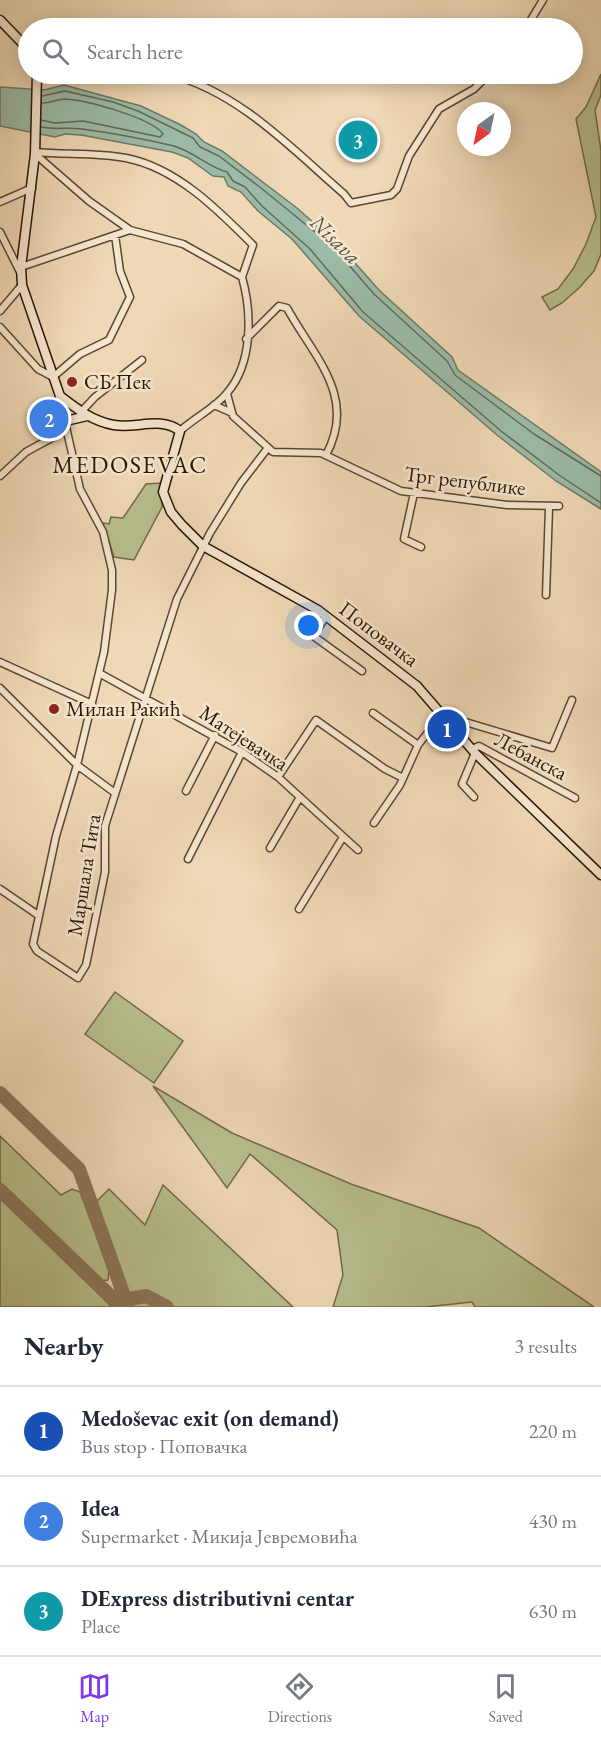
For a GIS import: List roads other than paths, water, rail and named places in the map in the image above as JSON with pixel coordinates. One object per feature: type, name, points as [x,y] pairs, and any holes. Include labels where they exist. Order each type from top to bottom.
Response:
[{"type":"street","points":[[532,18],[543,0]]},
{"type":"street","points":[[0,20],[18,36]]},
{"type":"street","points":[[0,889],[38,915],[56,836],[92,704],[111,608],[112,570],[100,523],[80,489],[72,416],[60,396],[22,285],[21,271],[35,153],[38,84]]},
{"type":"street","points":[[195,84],[208,89],[254,117],[344,194],[351,203],[389,197],[394,193],[402,168],[428,124],[445,105],[479,84]]},
{"type":"street","points":[[35,153],[89,201],[130,230],[183,244],[242,277]]},
{"type":"street","points":[[35,153],[124,158],[150,165],[167,174],[215,209],[253,245],[242,277],[249,304],[241,370],[227,394],[180,431],[173,426],[161,424],[113,425],[72,416]]},
{"type":"street","points":[[0,202],[32,188]]},
{"type":"street","points":[[21,271],[130,230]]},
{"type":"street","points":[[0,232],[21,271]]},
{"type":"street","points":[[53,377],[80,354],[109,340],[130,300],[120,271],[115,235]]},
{"type":"street","points":[[0,311],[22,285]]},
{"type":"street","points":[[246,339],[279,306],[287,308],[324,366],[337,403],[334,436],[326,455]]},
{"type":"street","points":[[0,327],[38,369],[53,377]]},
{"type":"street","points":[[0,476],[26,452],[142,360]]},
{"type":"street","points":[[227,394],[230,412]]},
{"type":"street","points":[[214,405],[230,412],[267,449]]},
{"type":"street","name":"Поповачка","points":[[180,431],[164,494],[176,519],[203,546],[326,616],[417,686],[473,751],[601,875]]},
{"type":"street","name":"Трг републике","points":[[267,449],[280,454],[315,452],[326,455],[385,486],[414,493],[549,508],[559,506]]},
{"type":"street","name":"Маршала Тита","points":[[38,915],[34,948],[78,978],[86,965],[105,872],[105,826],[177,600],[203,546],[241,483],[267,449]]},
{"type":"street","points":[[414,493],[404,539],[421,547]]},
{"type":"street","points":[[546,595],[549,508]]},
{"type":"street","points":[[314,635],[326,616]]},
{"type":"street","points":[[305,630],[362,671]]},
{"type":"street","points":[[0,662],[92,704]]},
{"type":"street","name":"Матејевачка","points":[[99,674],[215,735],[242,752],[278,777],[358,850]]},
{"type":"street","points":[[0,688],[77,765],[115,793]]},
{"type":"street","points":[[375,823],[403,778],[418,745],[442,715],[552,748],[572,700]]},
{"type":"street","points":[[373,713],[418,745]]},
{"type":"street","points":[[278,777],[316,720],[385,770],[403,778]]},
{"type":"street","points":[[186,791],[215,735]]},
{"type":"street","name":"Лебанска","points":[[473,751],[479,746],[575,798]]},
{"type":"street","points":[[473,751],[462,784],[474,797]]},
{"type":"street","points":[[188,859],[242,752]]},
{"type":"street","points":[[270,848],[300,797]]},
{"type":"street","points":[[299,909],[343,837]]},
{"type":"water","points":[[64,85],[141,106],[181,125],[204,142],[222,151],[297,208],[339,245],[379,290],[452,357],[458,370],[601,472],[601,509],[556,481],[497,435],[359,316],[292,239],[258,211],[241,192],[228,186],[224,177],[213,176],[188,158],[172,152],[81,135],[65,134],[55,137],[0,126],[0,87],[44,90]]},
{"type":"place","name":"DExpress distributivni centar","points":[[358,140]]},
{"type":"place","name":"СБ Пек","points":[[72,382]]},
{"type":"place","name":"Idea","points":[[49,419]]},
{"type":"place","name":"Милан Ракић","points":[[54,709]]},
{"type":"place","name":"Medoševac exit (on demand)","points":[[447,729]]},
{"type":"district","name":"MEDOSEVAC","points":[[130,465]]},
{"type":"water label","name":"Nisava","points":[[336,239]]}]
